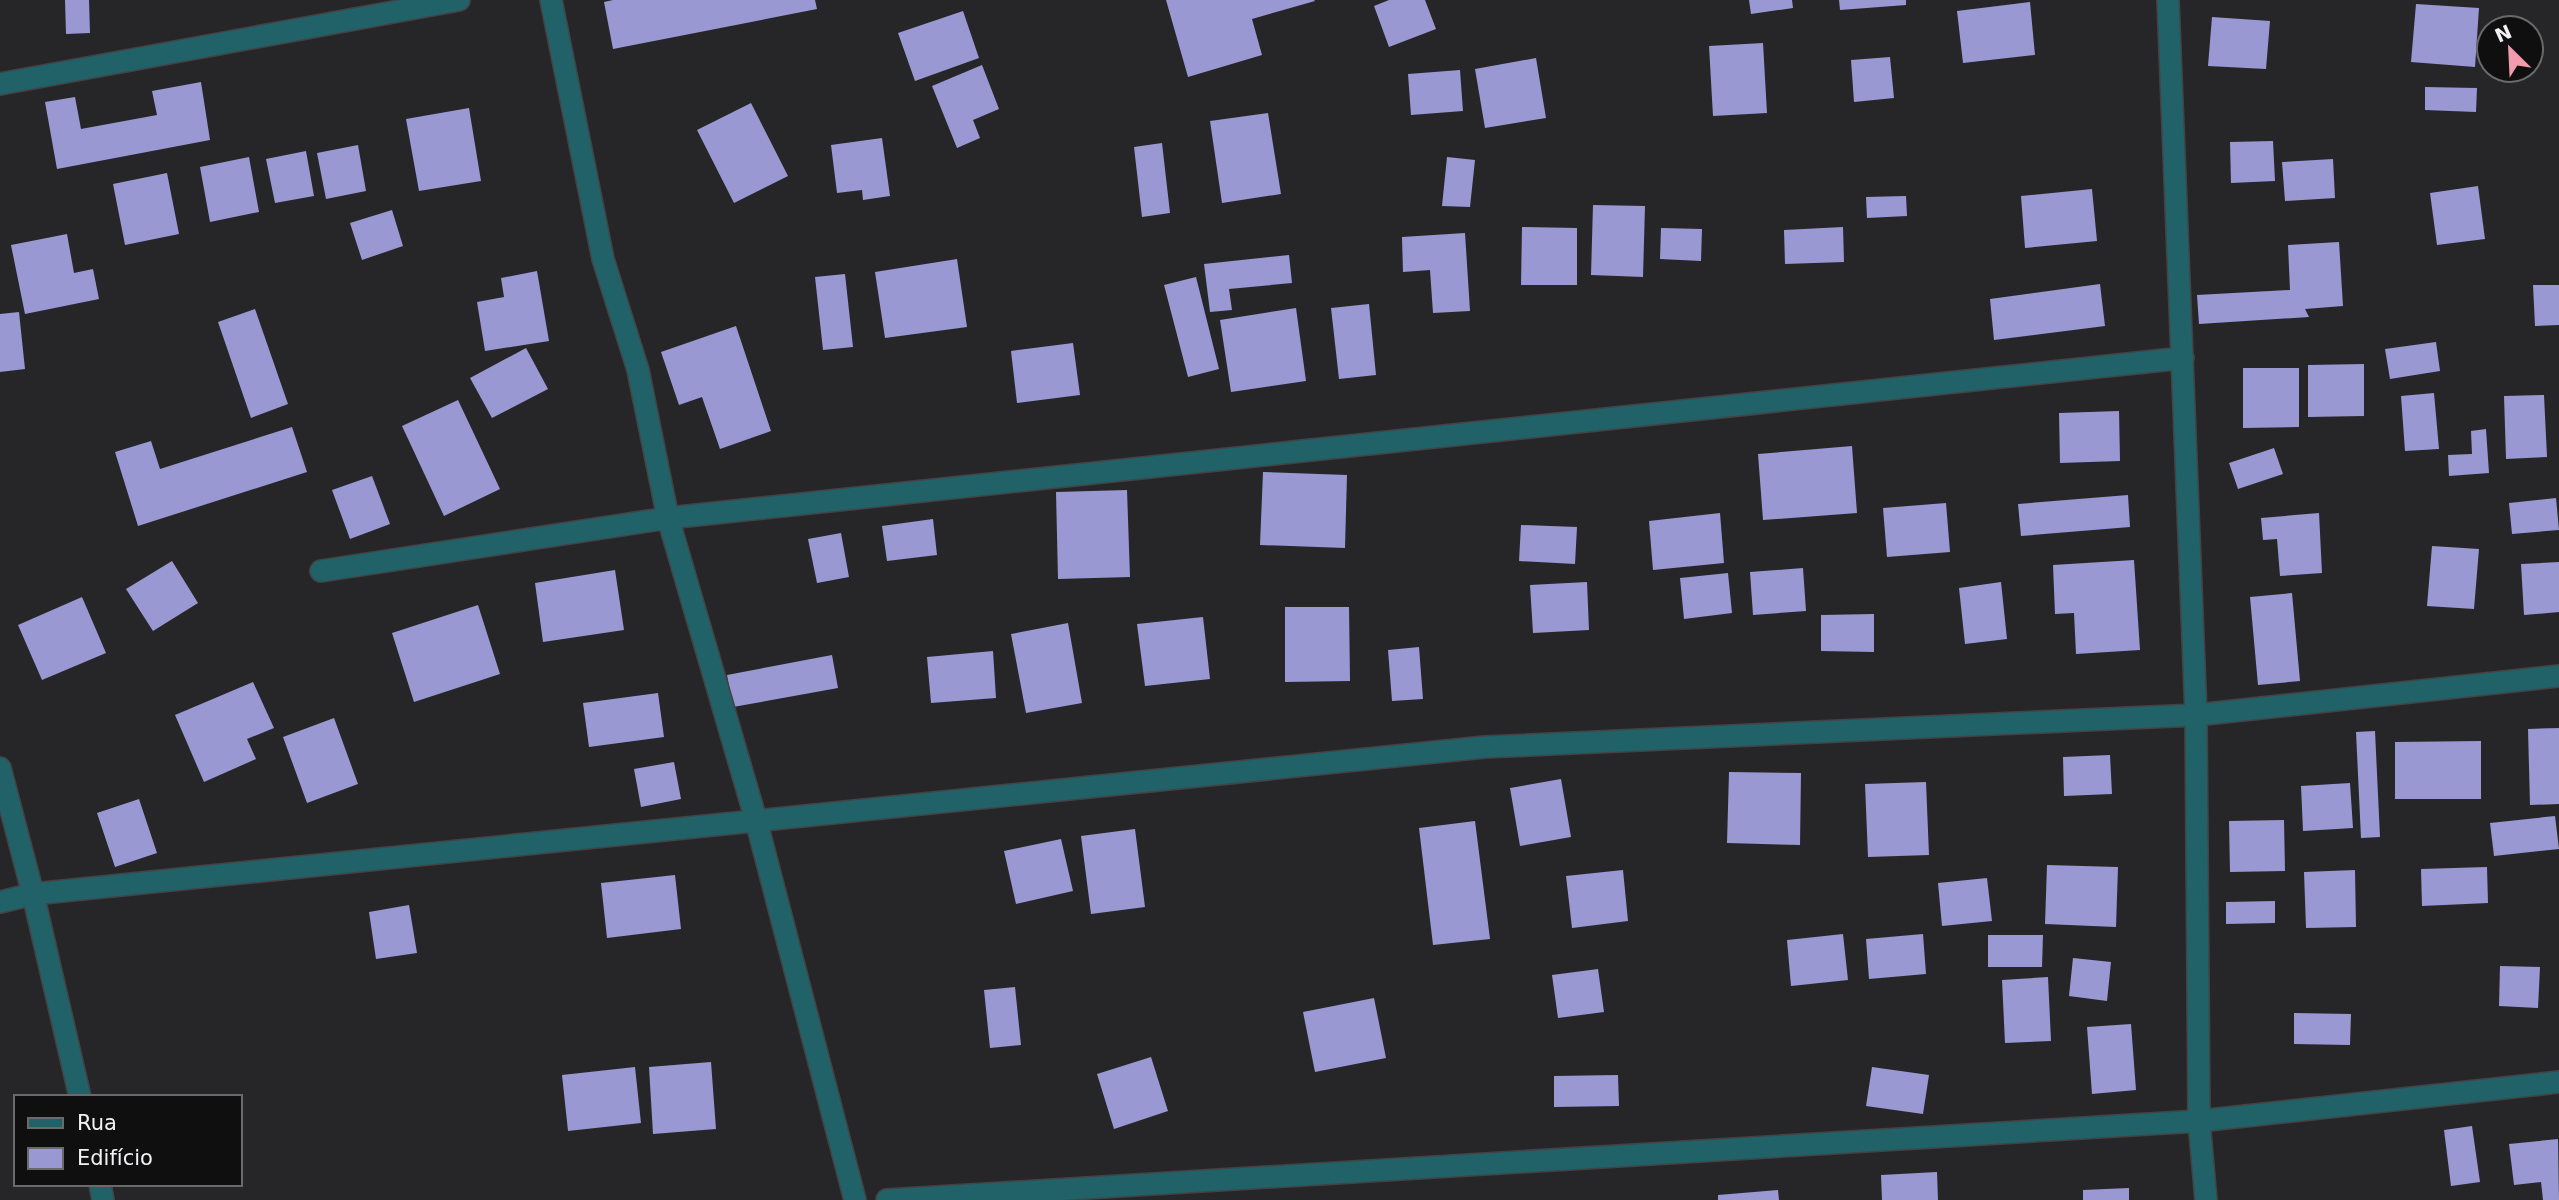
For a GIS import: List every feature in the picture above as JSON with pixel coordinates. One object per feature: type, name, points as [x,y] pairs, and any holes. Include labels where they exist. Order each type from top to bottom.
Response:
[{"type":"street","points":[[0,84],[459,0]]},
{"type":"street","points":[[551,0],[603,259],[638,370],[668,517],[755,820],[855,1200]]},
{"type":"street","points":[[2168,0],[2196,715],[2199,1121],[2206,1200]]},
{"type":"street","points":[[321,571],[668,517],[2183,358]]},
{"type":"street","points":[[0,902],[33,894],[1485,747],[2196,715],[2559,676]]},
{"type":"street","points":[[0,768],[33,894],[80,1095]]},
{"type":"street","points":[[887,1200],[2199,1121],[2559,1082]]},
{"type":"building","points":[[65,0],[89,0],[90,33],[66,34]]},
{"type":"building","points":[[815,0],[817,9],[613,49],[604,2]]},
{"type":"building","points":[[1166,0],[1315,1],[1252,19],[1262,55],[1188,77]]},
{"type":"building","points":[[1389,0],[1425,0],[1436,29],[1389,47],[1374,6]]},
{"type":"building","points":[[1749,0],[1792,0],[1793,8],[1751,14]]},
{"type":"building","points":[[1839,0],[1906,0],[1906,5],[1840,10]]},
{"type":"building","points":[[2030,2],[2035,55],[1963,63],[1957,11]]},
{"type":"building","points":[[2416,4],[2479,8],[2479,14],[2475,14],[2475,67],[2411,62]]},
{"type":"building","points":[[963,11],[979,58],[915,81],[898,33]]},
{"type":"building","points":[[2212,17],[2270,21],[2266,69],[2208,66]]},
{"type":"building","points":[[1763,43],[1767,113],[1713,116],[1709,46]]},
{"type":"building","points":[[1890,57],[1894,98],[1854,102],[1851,60]]},
{"type":"building","points":[[1536,58],[1546,118],[1485,128],[1475,69]]},
{"type":"building","points":[[982,65],[999,109],[973,120],[980,138],[957,148],[932,86]]},
{"type":"building","points":[[1460,70],[1463,111],[1411,115],[1408,74]]},
{"type":"building","points":[[201,82],[210,140],[57,169],[45,102],[75,97],[81,129],[157,115],[152,91]]},
{"type":"building","points":[[2425,87],[2477,88],[2476,112],[2425,110]]},
{"type":"building","points":[[751,103],[788,176],[734,203],[697,130]]},
{"type":"building","points":[[469,108],[481,181],[419,191],[406,119]]},
{"type":"building","points":[[1268,113],[1281,194],[1222,203],[1210,121]]},
{"type":"building","points":[[882,138],[890,196],[863,200],[862,190],[837,193],[831,145]]},
{"type":"building","points":[[2273,141],[2275,181],[2231,183],[2230,142]]},
{"type":"building","points":[[1162,143],[1170,213],[1142,217],[1134,147]]},
{"type":"building","points":[[358,145],[366,191],[326,199],[317,153]]},
{"type":"building","points":[[306,151],[314,196],[275,203],[266,159]]},
{"type":"building","points":[[249,157],[259,212],[210,222],[200,167]]},
{"type":"building","points":[[1447,157],[1475,160],[1470,207],[1442,206]]},
{"type":"building","points":[[2333,159],[2335,198],[2285,201],[2282,162]]},
{"type":"building","points":[[167,173],[179,234],[125,245],[113,184]]},
{"type":"building","points":[[2478,186],[2485,239],[2437,245],[2430,193]]},
{"type":"building","points":[[2092,189],[2097,241],[2025,248],[2021,196]]},
{"type":"building","points":[[1906,196],[1907,216],[1867,218],[1866,197]]},
{"type":"building","points":[[1593,205],[1645,206],[1643,277],[1591,275]]},
{"type":"building","points":[[392,210],[403,246],[362,260],[350,223]]},
{"type":"building","points":[[1522,227],[1577,228],[1577,285],[1521,285]]},
{"type":"building","points":[[1843,227],[1844,262],[1785,264],[1784,230]]},
{"type":"building","points":[[1661,228],[1702,229],[1701,261],[1660,259]]},
{"type":"building","points":[[1465,233],[1470,311],[1433,313],[1430,270],[1403,272],[1402,237]]},
{"type":"building","points":[[67,234],[74,273],[93,269],[99,299],[25,314],[11,245]]},
{"type":"building","points":[[2339,242],[2343,306],[2305,309],[2309,317],[2199,324],[2197,295],[2290,290],[2288,245]]},
{"type":"building","points":[[1289,255],[1292,283],[1229,289],[1232,310],[1210,312],[1204,264]]},
{"type":"building","points":[[957,259],[967,327],[885,338],[875,272]]},
{"type":"building","points":[[537,271],[549,341],[485,351],[477,302],[504,297],[501,278]]},
{"type":"building","points":[[845,274],[853,347],[823,350],[815,277]]},
{"type":"building","points":[[1196,277],[1219,369],[1188,377],[1164,285]]},
{"type":"building","points":[[2100,284],[2105,326],[1994,340],[1990,299]]},
{"type":"building","points":[[2533,285],[2559,285],[2559,325],[2535,326]]},
{"type":"building","points":[[1369,304],[1376,375],[1339,379],[1331,308]]},
{"type":"building","points":[[1296,308],[1306,381],[1231,392],[1220,320]]},
{"type":"building","points":[[255,309],[288,404],[251,418],[218,322]]},
{"type":"building","points":[[19,312],[25,369],[0,372],[0,314]]},
{"type":"building","points":[[736,326],[771,431],[720,449],[702,397],[679,405],[661,352]]},
{"type":"building","points":[[2436,342],[2440,371],[2390,379],[2385,349]]},
{"type":"building","points":[[1073,343],[1080,395],[1017,403],[1011,351]]},
{"type":"building","points":[[526,348],[548,389],[492,418],[470,378]]},
{"type":"building","points":[[2364,364],[2364,416],[2308,417],[2308,365]]},
{"type":"building","points":[[2243,368],[2299,368],[2299,427],[2243,428]]},
{"type":"building","points":[[2434,393],[2439,449],[2405,451],[2401,396]]},
{"type":"building","points":[[2544,395],[2547,457],[2506,459],[2504,396]]},
{"type":"building","points":[[458,400],[500,489],[444,516],[402,426]]},
{"type":"building","points":[[2119,411],[2120,461],[2060,463],[2059,413]]},
{"type":"building","points":[[292,427],[307,472],[138,526],[115,452],[151,441],[160,469]]},
{"type":"building","points":[[2486,429],[2489,473],[2449,476],[2448,455],[2472,454],[2471,431]]},
{"type":"building","points":[[1852,446],[1857,513],[1763,520],[1758,454]]},
{"type":"building","points":[[2274,448],[2283,474],[2238,489],[2229,463]]},
{"type":"building","points":[[1263,472],[1347,475],[1345,548],[1260,545]]},
{"type":"building","points":[[372,476],[390,524],[350,539],[332,490]]},
{"type":"building","points":[[1127,490],[1130,577],[1058,579],[1056,492]]},
{"type":"building","points":[[2128,495],[2130,527],[2021,536],[2018,504]]},
{"type":"building","points":[[2556,498],[2559,530],[2512,534],[2509,503]]},
{"type":"building","points":[[1946,503],[1950,552],[1887,557],[1883,508]]},
{"type":"building","points":[[1720,513],[1724,563],[1653,570],[1649,521]]},
{"type":"building","points":[[2319,513],[2322,573],[2280,576],[2277,539],[2263,540],[2261,518]]},
{"type":"building","points":[[933,519],[937,555],[887,561],[882,526]]},
{"type":"building","points":[[1521,525],[1577,527],[1575,564],[1519,561]]},
{"type":"building","points":[[841,533],[849,577],[817,583],[808,539]]},
{"type":"building","points":[[2432,546],[2479,549],[2474,609],[2427,606]]},
{"type":"building","points":[[2134,560],[2140,650],[2076,654],[2074,613],[2055,614],[2053,565]]},
{"type":"building","points":[[172,561],[198,603],[153,631],[126,589]]},
{"type":"building","points":[[2559,562],[2559,612],[2524,615],[2521,564]]},
{"type":"building","points":[[1803,568],[1806,611],[1753,615],[1750,572]]},
{"type":"building","points":[[615,570],[624,630],[543,642],[535,583]]},
{"type":"building","points":[[1728,573],[1732,613],[1684,619],[1680,578]]},
{"type":"building","points":[[1587,582],[1589,630],[1533,633],[1530,585]]},
{"type":"building","points":[[2001,582],[2007,639],[1965,644],[1959,588]]},
{"type":"building","points":[[2292,593],[2300,681],[2258,685],[2250,597]]},
{"type":"building","points":[[82,597],[106,653],[42,680],[18,625]]},
{"type":"building","points":[[478,605],[500,674],[414,702],[392,633]]},
{"type":"building","points":[[1285,607],[1349,607],[1350,681],[1285,682]]},
{"type":"building","points":[[1874,614],[1874,652],[1821,651],[1821,615]]},
{"type":"building","points":[[1203,617],[1210,679],[1145,686],[1137,624]]},
{"type":"building","points":[[1068,623],[1082,703],[1026,713],[1011,634]]},
{"type":"building","points":[[1419,647],[1423,699],[1392,701],[1388,650]]},
{"type":"building","points":[[993,651],[996,698],[931,703],[927,657]]},
{"type":"building","points":[[832,655],[838,688],[733,707],[727,675]]},
{"type":"building","points":[[253,682],[274,728],[247,739],[256,759],[204,782],[175,715]]},
{"type":"building","points":[[658,693],[664,737],[589,747],[583,703]]},
{"type":"building","points":[[334,718],[358,784],[307,803],[283,737]]},
{"type":"building","points":[[2559,728],[2559,804],[2530,805],[2528,729]]},
{"type":"building","points":[[2375,731],[2380,837],[2361,838],[2356,732]]},
{"type":"building","points":[[2481,741],[2481,799],[2395,799],[2395,742]]},
{"type":"building","points":[[2110,755],[2112,794],[2064,796],[2063,757]]},
{"type":"building","points":[[674,762],[681,799],[641,807],[634,769]]},
{"type":"building","points":[[1729,772],[1801,773],[1800,845],[1727,843]]},
{"type":"building","points":[[1561,779],[1571,837],[1520,846],[1510,788]]},
{"type":"building","points":[[1926,782],[1929,855],[1868,857],[1865,784]]},
{"type":"building","points":[[2350,783],[2353,828],[2303,831],[2301,786]]},
{"type":"building","points":[[139,799],[157,853],[115,867],[97,813]]},
{"type":"building","points":[[2555,816],[2559,849],[2494,856],[2490,823]]},
{"type":"building","points":[[2284,820],[2285,871],[2230,872],[2229,821]]},
{"type":"building","points":[[1475,821],[1490,939],[1433,945],[1419,828]]},
{"type":"building","points":[[1135,829],[1145,907],[1091,914],[1081,836]]},
{"type":"building","points":[[1061,839],[1073,891],[1016,904],[1004,851]]},
{"type":"building","points":[[2047,865],[2118,867],[2116,927],[2045,924]]},
{"type":"building","points":[[2487,867],[2488,903],[2422,906],[2421,869]]},
{"type":"building","points":[[1623,870],[1628,921],[1572,928],[1566,876]]},
{"type":"building","points":[[2355,870],[2356,927],[2306,928],[2304,872]]},
{"type":"building","points":[[675,875],[681,929],[607,938],[601,883]]},
{"type":"building","points":[[1987,878],[1992,921],[1942,926],[1938,883]]},
{"type":"building","points":[[2275,901],[2275,923],[2226,924],[2226,902]]},
{"type":"building","points":[[409,905],[417,953],[376,959],[369,912]]},
{"type":"building","points":[[1843,934],[1848,980],[1791,986],[1787,940]]},
{"type":"building","points":[[1923,934],[1926,974],[1869,979],[1866,939]]},
{"type":"building","points":[[1988,935],[2043,935],[2042,967],[1988,967]]},
{"type":"building","points":[[2073,958],[2111,962],[2107,1001],[2069,996]]},
{"type":"building","points":[[2500,966],[2540,967],[2538,1008],[2499,1006]]},
{"type":"building","points":[[1598,969],[1604,1012],[1558,1018],[1552,975]]},
{"type":"building","points":[[2048,977],[2051,1041],[2005,1043],[2002,980]]},
{"type":"building","points":[[1015,987],[1021,1045],[990,1048],[984,990]]},
{"type":"building","points":[[1374,998],[1386,1058],[1315,1072],[1303,1012]]},
{"type":"building","points":[[2294,1013],[2351,1014],[2350,1045],[2294,1044]]},
{"type":"building","points":[[2131,1024],[2136,1090],[2092,1094],[2087,1027]]},
{"type":"building","points":[[1151,1057],[1168,1111],[1114,1129],[1097,1074]]},
{"type":"building","points":[[711,1062],[716,1129],[653,1134],[649,1067]]},
{"type":"building","points":[[635,1067],[641,1123],[568,1131],[562,1075]]},
{"type":"building","points":[[1872,1067],[1929,1075],[1923,1114],[1866,1106]]},
{"type":"building","points":[[1618,1075],[1619,1106],[1554,1107],[1554,1076]]},
{"type":"building","points":[[2472,1126],[2480,1182],[2451,1186],[2444,1130]]},
{"type":"building","points":[[2558,1139],[2559,1200],[2543,1200],[2541,1182],[2514,1185],[2509,1144]]},
{"type":"building","points":[[1937,1172],[1938,1200],[1882,1200],[1881,1175]]},
{"type":"building","points":[[2129,1188],[2129,1200],[2083,1200],[2083,1190]]},
{"type":"building","points":[[1778,1190],[1779,1200],[1718,1200],[1718,1195]]}]
